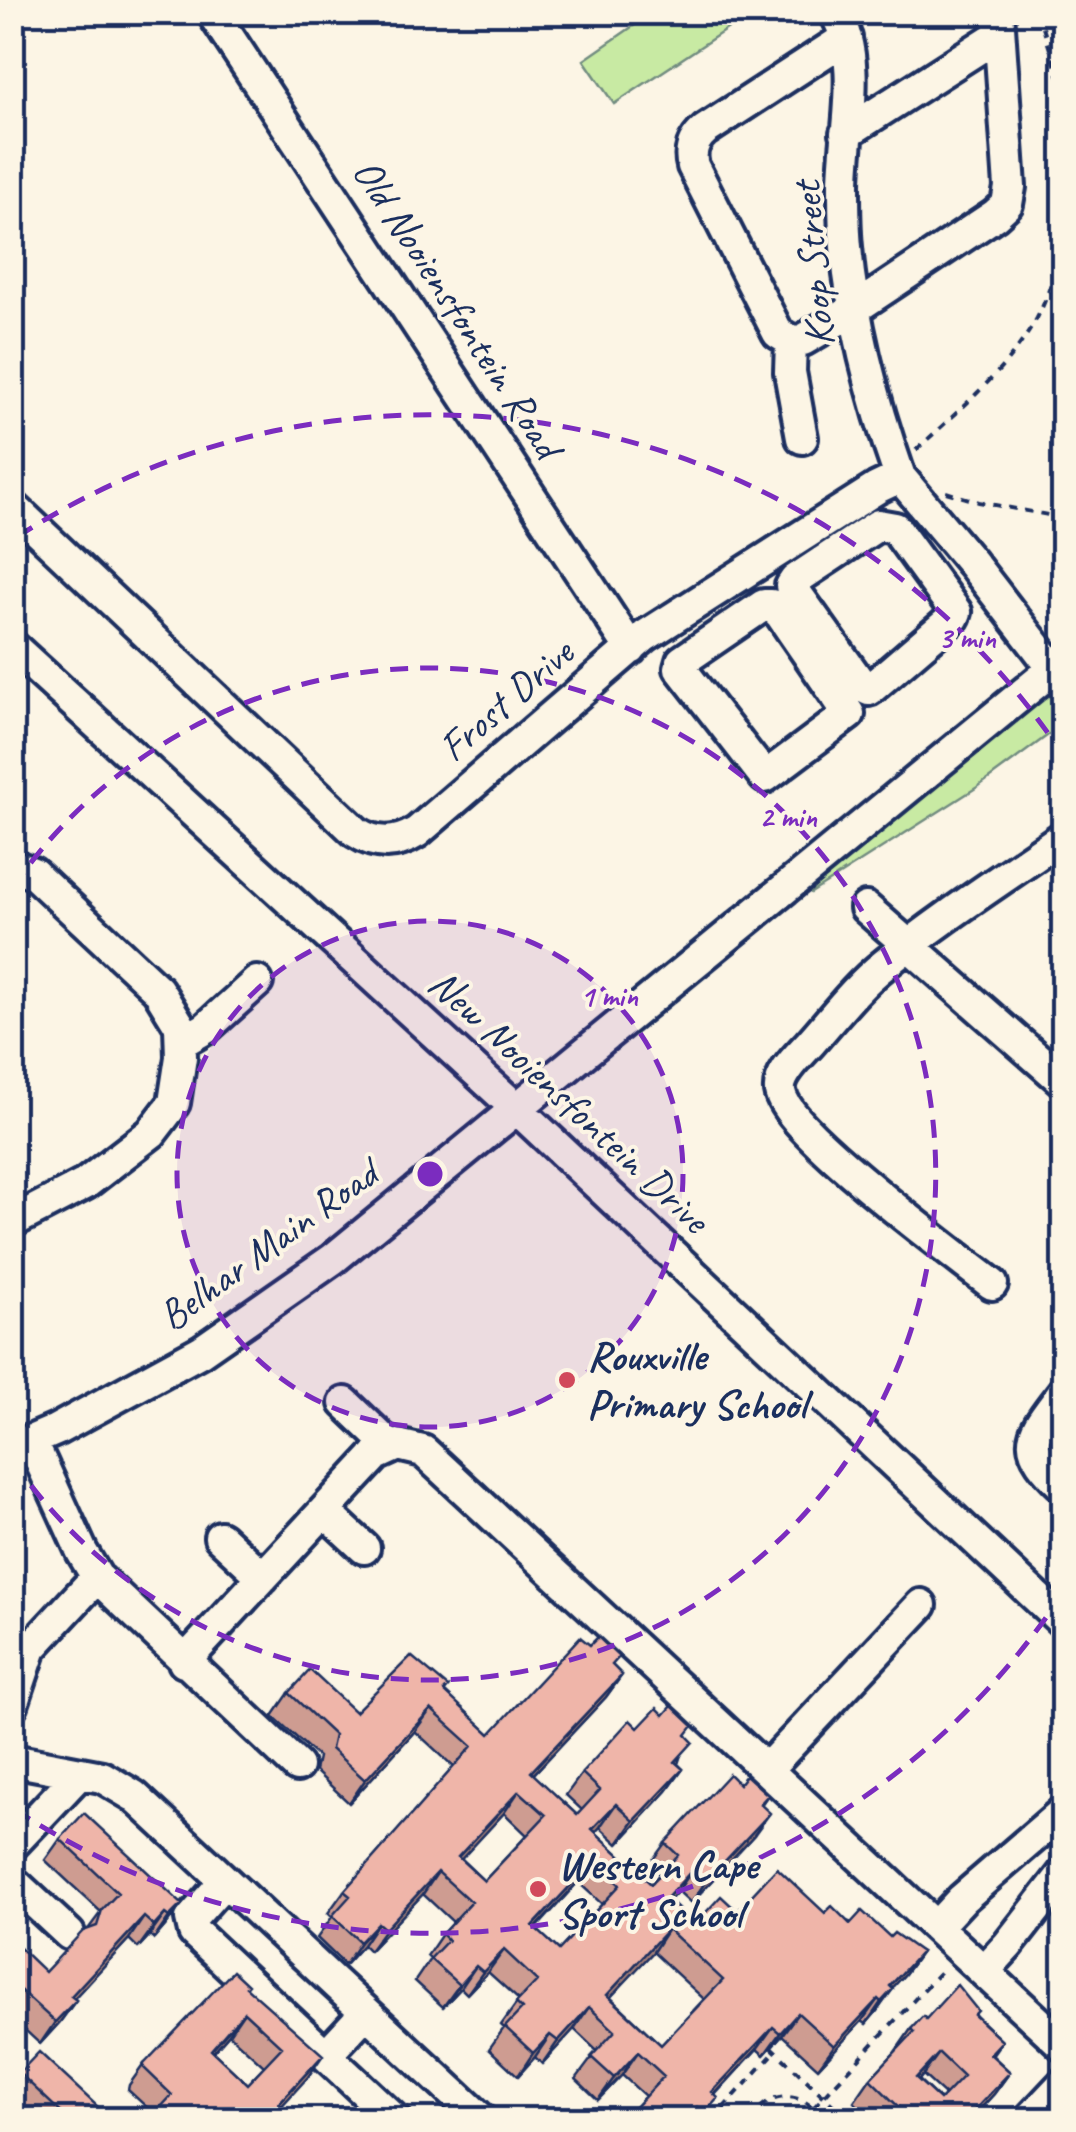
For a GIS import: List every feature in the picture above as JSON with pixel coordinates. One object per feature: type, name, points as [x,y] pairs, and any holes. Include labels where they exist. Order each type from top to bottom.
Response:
[{"type":"street","name":"Old Nooiensfontein Road","points":[[212,12],[631,650]]},
{"type":"street","points":[[846,133],[998,24]]},
{"type":"street","points":[[840,25],[704,130],[691,153],[693,166],[778,333],[791,341],[802,340],[855,308],[1007,204],[1010,187],[998,24]]},
{"type":"street","name":"Koop Street","points":[[840,25],[850,60],[844,186],[846,248],[865,364],[902,476]]},
{"type":"street","points":[[791,341],[790,372],[802,438]]},
{"type":"street","name":"Frost Drive","points":[[12,506],[356,832],[377,842],[398,841],[417,832],[645,636],[902,476]]},
{"type":"street","points":[[902,476],[1058,664]]},
{"type":"street","points":[[878,525],[890,526],[904,537],[956,614],[868,690],[792,590],[795,580],[804,574],[878,525]]},
{"type":"street","points":[[786,546],[804,574]]},
{"type":"street","points":[[703,599],[723,633]]},
{"type":"street","points":[[771,604],[849,711],[848,716],[770,776],[762,776],[680,668],[682,661],[723,633],[771,604]]},
{"type":"street","name":"New Nooiensfontein Drive","points":[[12,646],[516,1108],[1064,1623]]},
{"type":"street","name":"Belhar Main Road","points":[[22,1444],[201,1351],[333,1259],[1058,664]]},
{"type":"street","points":[[992,1284],[890,1206],[800,1124],[780,1094],[781,1082],[852,994],[908,946],[1064,836]]},
{"type":"street","points":[[12,865],[33,873],[158,990],[180,1026],[182,1042],[174,1103],[151,1134],[86,1184],[12,1222]]},
{"type":"street","points":[[866,908],[1064,1082]]},
{"type":"street","points":[[182,1042],[206,1028],[257,982]]},
{"type":"street","points":[[1064,1390],[1038,1426],[1032,1442],[1042,1467],[1064,1487]]},
{"type":"street","points":[[344,1403],[391,1446]]},
{"type":"street","points":[[22,1444],[97,1576],[297,1766]]},
{"type":"street","points":[[184,1662],[376,1456],[391,1446],[414,1447],[432,1456],[1064,2046]]},
{"type":"street","points":[[324,1511],[364,1548]]},
{"type":"street","points":[[220,1537],[263,1577]]},
{"type":"street","points":[[12,1705],[31,1648],[97,1576]]},
{"type":"street","points":[[767,1769],[921,1605]]},
{"type":"street","points":[[12,1760],[102,1777],[122,1787],[482,2120]]},
{"type":"street","points":[[12,1846],[80,1773]]},
{"type":"street","points":[[936,1927],[962,1899],[1064,1811]]},
{"type":"street","points":[[984,1971],[1064,1872]]},
{"type":"street","points":[[225,1880],[194,1914],[191,1928],[396,2120]]},
{"type":"street","points":[[12,1881],[69,1934]]},
{"type":"street","points":[[326,2055],[366,2012]]},
{"type":"street","points":[[1039,2116],[1064,2083]]},
{"type":"path","points":[[1038,12],[1064,93]]},
{"type":"path","points":[[1064,236],[1036,318],[1017,346],[950,419],[910,455],[902,476],[979,502],[1064,518]]},
{"type":"path","points":[[814,2107],[961,1950]]},
{"type":"path","points":[[712,2120],[774,2049],[849,2120]]},
{"type":"path","points":[[751,2120],[762,2105],[783,2096],[794,2096],[814,2107],[822,2120]]},
{"type":"green space","points":[[652,13],[751,13],[614,104],[584,60]]},
{"type":"green space","points":[[1063,682],[1063,724],[979,786],[811,893],[808,890]]},
{"type":"building","points":[[580,1637],[590,1645],[598,1637],[619,1657],[612,1665],[622,1675],[531,1772],[577,1815],[600,1790],[582,1773],[630,1720],[638,1728],[657,1708],[664,1715],[672,1706],[693,1726],[686,1735],[693,1742],[675,1762],[683,1769],[634,1821],[616,1804],[592,1829],[651,1884],[678,1855],[665,1843],[729,1774],[739,1784],[746,1775],[768,1795],[760,1804],[770,1813],[706,1881],[693,1869],[667,1898],[695,1924],[721,1896],[737,1911],[777,1868],[825,1913],[832,1906],[850,1924],[862,1911],[890,1937],[894,1933],[921,1952],[881,2002],[878,1999],[834,2046],[798,2013],[780,2033],[773,2027],[712,2092],[718,2098],[704,2114],[697,2107],[686,2120],[623,2120],[664,2076],[638,2052],[614,2078],[591,2057],[615,2031],[589,2007],[558,2041],[550,2035],[533,2053],[505,2027],[522,2009],[516,2003],[537,1981],[504,1950],[483,1972],[476,1966],[459,1985],[430,1959],[448,1940],[442,1934],[471,1902],[438,1872],[385,1929],[378,1923],[360,1942],[332,1916],[350,1896],[344,1891],[472,1746],[431,1709],[365,1780],[331,1749],[334,1735],[289,1693],[310,1670],[355,1712],[411,1656],[448,1687],[444,1691],[490,1734]],"holes":[[[519,1791],[546,1815],[484,1881],[458,1857]],[[594,1860],[620,1885],[559,1950],[533,1926]],[[668,1929],[723,1980],[661,2045],[607,1995]]]},
{"type":"building","points":[[84,1813],[182,1904],[154,1926],[144,1917],[71,1996],[76,2000],[55,2022],[12,1983],[12,1954],[19,1947],[45,1972],[83,1931],[97,1926],[102,1910],[118,1893],[60,1839]]},
{"type":"building","points":[[233,1971],[323,2055],[279,2103],[297,2120],[149,2120],[172,2095],[144,2064]],"holes":[[[244,2012],[282,2047],[247,2084],[211,2050]]]},
{"type":"building","points":[[957,1985],[978,2011],[974,2015],[1002,2041],[990,2054],[1010,2072],[965,2120],[912,2120],[870,2079],[914,2032],[911,2029],[923,2016],[926,2019]],"holes":[[[939,2053],[963,2076],[940,2100],[916,2078]]]},
{"type":"building","points":[[39,2052],[112,2120],[69,2120],[19,2073]]},
{"type":"place","name":"Rouxville Primary School","points":[[567,1380]]},
{"type":"place","name":"Western Cape Sport School","points":[[538,1889]]}]
